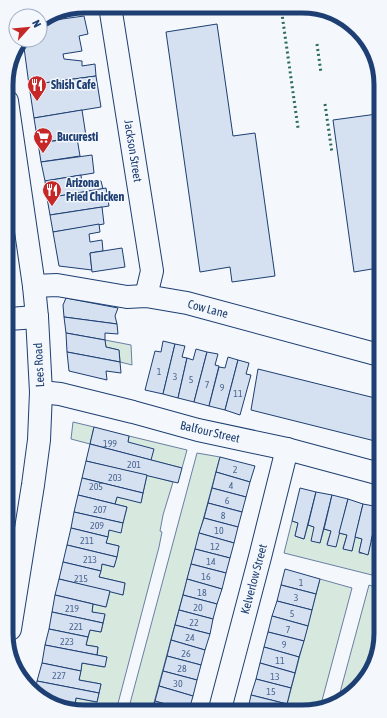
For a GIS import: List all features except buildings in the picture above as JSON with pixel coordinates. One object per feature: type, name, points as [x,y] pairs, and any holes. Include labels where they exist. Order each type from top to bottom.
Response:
[{"type":"street","name":"Jackson Street","points":[[111,13],[152,271],[146,296]]},
{"type":"street","name":"Lees Road","points":[[13,142],[34,286],[41,392],[39,440],[13,608]]},
{"type":"street","name":"Cow Lane","points":[[34,286],[56,285],[126,297],[146,296],[187,303],[374,354]]},
{"type":"street","points":[[13,319],[37,317]]},
{"type":"street","name":"Balfour Street","points":[[41,392],[60,394],[198,430],[286,449],[374,472]]},
{"type":"street","name":"Kelverlow Street","points":[[221,705],[260,557],[286,449]]},
{"type":"shaded area","points":[[105,340],[131,345],[132,365],[120,362],[119,350],[106,347]]},
{"type":"shaded area","points":[[73,422],[94,427],[90,444],[71,439]]},
{"type":"shaded area","points":[[129,436],[187,450],[182,468],[151,460],[128,442]]},
{"type":"shaded area","points":[[197,453],[220,457],[153,705],[130,705]]},
{"type":"shaded area","points":[[147,475],[173,482],[163,515],[159,547],[118,705],[75,704],[76,698],[97,702],[101,684],[79,680],[82,663],[104,667],[107,657],[97,655],[98,647],[86,645],[90,630],[101,632],[105,615],[92,612],[93,604],[106,607],[110,591],[123,595],[125,583],[99,577],[102,564],[114,567],[119,546],[106,543],[109,530],[123,523],[127,507],[115,504],[117,497],[141,502]]},
{"type":"shaded area","points":[[292,521],[298,523],[295,536],[304,539],[308,525],[314,527],[320,543],[324,529],[331,531],[327,544],[339,533],[347,535],[343,548],[352,551],[355,537],[362,539],[359,553],[368,554],[371,541],[374,542],[374,576],[284,553]]},
{"type":"shaded area","points":[[320,579],[352,588],[321,702],[287,705]]},
{"type":"shaded area","points":[[369,585],[374,587],[373,647],[369,660],[359,677],[339,695]]},
{"type":"hedge","points":[[282,13],[298,128]]},
{"type":"hedge","points":[[317,44],[321,73]]},
{"type":"hedge","points":[[325,104],[332,153]]},
{"type":"place","name":"Shish Cafe","points":[[37,102]]},
{"type":"place","name":"Bucuresti","points":[[43,154]]},
{"type":"place","name":"Arizona Fried Chicken","points":[[52,207]]}]
